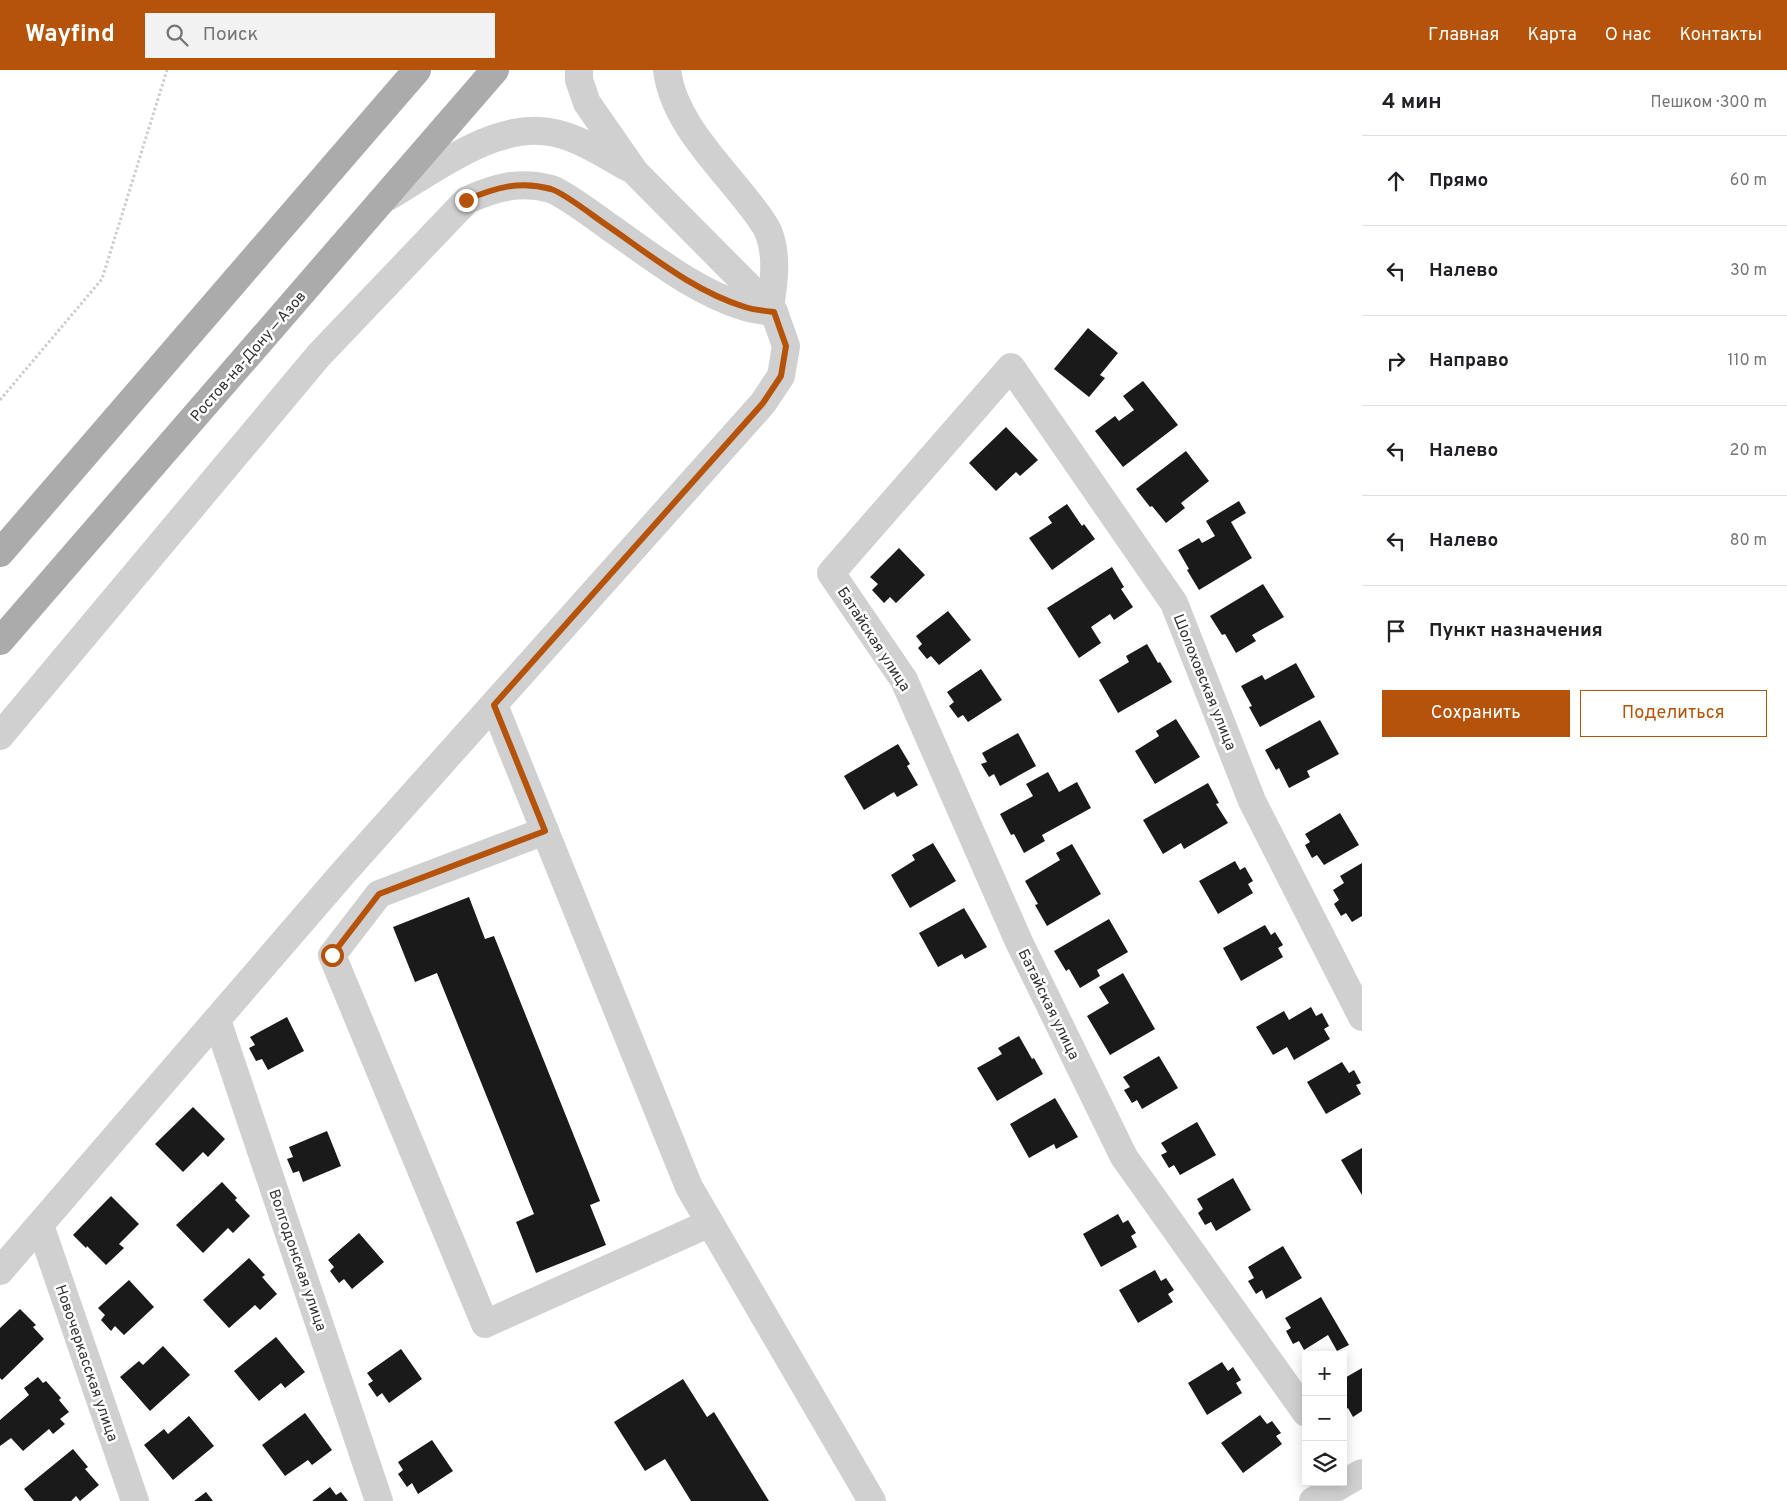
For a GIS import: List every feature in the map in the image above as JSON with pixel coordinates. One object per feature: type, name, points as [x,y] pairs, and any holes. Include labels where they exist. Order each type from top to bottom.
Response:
[{"type":"main road","points":[[0,552],[417,70]]},
{"type":"main road","name":"Ростов-на-Дону — Азов","points":[[0,641],[495,70]]},
{"type":"street","points":[[0,1271],[344,872],[763,403],[781,376],[786,346],[772,310],[635,172],[587,103],[579,80],[579,70]]},
{"type":"street","points":[[667,70],[669,85],[686,123],[755,210],[768,232],[774,260],[772,310]]},
{"type":"street","points":[[383,200],[475,146],[490,139],[516,132],[553,132],[572,138],[635,172]]},
{"type":"street","points":[[0,736],[320,355],[466,200],[495,188],[519,184],[552,189],[680,276],[718,296],[745,307],[772,310]]},
{"type":"street","name":"Шолоховская улица","points":[[831,573],[1011,368],[1174,602],[1252,801],[1362,1017]]},
{"type":"street","name":"Батайская улица","points":[[831,573],[904,680],[1019,942],[1124,1157],[1302,1407]]},
{"type":"street","points":[[494,705],[689,1187],[872,1501]]},
{"type":"street","points":[[545,831],[379,894],[332,955],[486,1324],[710,1223]]},
{"type":"street","name":"Волгодонская улица","points":[[217,1020],[379,1501]]},
{"type":"street","name":"Новочеркасская улица","points":[[40,1225],[135,1501]]},
{"type":"street","points":[[1313,1501],[1353,1471]]},
{"type":"path","points":[[0,400],[102,279],[167,70]]},
{"type":"building","points":[[1088,328],[1118,353],[1100,375],[1105,378],[1089,397],[1054,369]]},
{"type":"building","points":[[1143,381],[1178,425],[1123,467],[1095,431],[1115,416],[1119,421],[1134,410],[1123,396]]},
{"type":"building","points":[[1006,427],[1038,460],[1020,476],[1016,472],[996,491],[969,463]]},
{"type":"building","points":[[1186,451],[1209,481],[1181,503],[1185,508],[1166,523],[1136,489]]},
{"type":"building","points":[[1239,501],[1246,513],[1231,522],[1252,558],[1199,590],[1178,550],[1199,538],[1202,543],[1215,536],[1206,521]]},
{"type":"building","points":[[1067,504],[1082,526],[1084,524],[1095,539],[1052,570],[1029,538],[1052,523],[1048,517]]},
{"type":"building","points":[[899,548],[925,575],[896,603],[890,597],[884,603],[872,590],[878,584],[870,577]]},
{"type":"building","points":[[1112,567],[1124,587],[1121,589],[1133,607],[1114,620],[1110,614],[1091,627],[1101,643],[1079,658],[1047,608]]},
{"type":"building","points":[[1263,584],[1284,617],[1252,635],[1256,641],[1236,653],[1225,634],[1222,635],[1210,616]]},
{"type":"building","points":[[948,611],[971,640],[939,665],[931,656],[927,659],[918,648],[922,644],[916,636]]},
{"type":"building","points":[[1147,644],[1172,682],[1118,713],[1099,680],[1129,662],[1126,656]]},
{"type":"building","points":[[1296,663],[1315,697],[1260,727],[1249,707],[1252,706],[1241,686],[1262,675],[1265,680]]},
{"type":"building","points":[[981,669],[1002,700],[968,722],[963,715],[958,718],[949,706],[954,702],[947,692]]},
{"type":"building","points":[[1176,719],[1200,757],[1155,784],[1135,751],[1159,736],[1156,731]]},
{"type":"building","points":[[1320,720],[1339,754],[1307,771],[1310,777],[1289,788],[1279,768],[1276,770],[1265,750]]},
{"type":"building","points":[[1018,733],[1036,766],[1000,786],[994,774],[989,777],[981,764],[987,762],[982,753]]},
{"type":"building","points":[[898,744],[910,764],[907,766],[918,785],[897,797],[894,792],[864,810],[844,776]]},
{"type":"building","points":[[1048,772],[1059,792],[1077,782],[1091,808],[1042,835],[1045,841],[1024,853],[1014,834],[1011,835],[1000,814],[1033,796],[1026,784]]},
{"type":"building","points":[[1208,783],[1219,803],[1216,804],[1228,823],[1184,849],[1181,843],[1163,854],[1143,820]]},
{"type":"building","points":[[1340,813],[1359,845],[1324,865],[1317,855],[1312,858],[1305,845],[1310,842],[1305,834]]},
{"type":"building","points":[[933,843],[956,881],[910,908],[891,875],[915,860],[912,855]]},
{"type":"building","points":[[1072,844],[1101,894],[1047,926],[1035,905],[1038,904],[1025,881],[1060,860],[1056,853]]},
{"type":"building","points":[[1235,861],[1240,870],[1245,867],[1253,881],[1248,884],[1253,893],[1218,914],[1199,881]]},
{"type":"building","points":[[1362,863],[1362,916],[1352,922],[1346,913],[1341,916],[1334,904],[1339,900],[1333,890],[1344,883],[1340,876]]},
{"type":"building","points":[[469,897],[485,939],[494,936],[600,1201],[590,1205],[606,1245],[536,1273],[516,1222],[534,1214],[437,973],[415,982],[393,927]]},
{"type":"building","points":[[964,908],[987,947],[965,959],[962,954],[938,967],[919,933]]},
{"type":"building","points":[[1109,919],[1128,952],[1097,970],[1100,976],[1080,988],[1069,969],[1066,971],[1054,951]]},
{"type":"building","points":[[1265,925],[1271,935],[1275,932],[1283,945],[1278,948],[1283,957],[1241,981],[1223,948]]},
{"type":"building","points":[[1123,973],[1155,1029],[1110,1055],[1087,1016],[1109,1003],[1099,987]]},
{"type":"building","points":[[1311,1007],[1316,1016],[1322,1013],[1329,1026],[1324,1029],[1330,1039],[1294,1060],[1287,1047],[1273,1055],[1256,1027],[1284,1011],[1289,1020]]},
{"type":"building","points":[[287,1017],[304,1051],[268,1070],[262,1059],[256,1061],[249,1048],[255,1045],[250,1037]]},
{"type":"building","points":[[1019,1036],[1043,1074],[997,1101],[977,1068],[1002,1054],[998,1048]]},
{"type":"building","points":[[1159,1056],[1178,1088],[1142,1109],[1137,1100],[1132,1103],[1124,1090],[1130,1087],[1123,1077]]},
{"type":"building","points":[[1342,1062],[1349,1073],[1354,1070],[1361,1083],[1356,1085],[1361,1094],[1326,1114],[1307,1082]]},
{"type":"building","points":[[1055,1098],[1078,1137],[1056,1149],[1054,1144],[1029,1158],[1010,1124]]},
{"type":"building","points":[[193,1107],[225,1139],[208,1157],[203,1152],[183,1172],[155,1144]]},
{"type":"building","points":[[1197,1122],[1216,1155],[1180,1175],[1174,1165],[1169,1168],[1161,1155],[1167,1152],[1161,1143]]},
{"type":"building","points":[[327,1131],[341,1166],[303,1182],[299,1171],[293,1173],[287,1159],[293,1157],[289,1147]]},
{"type":"building","points":[[1362,1148],[1362,1195],[1341,1160]]},
{"type":"building","points":[[1233,1178],[1251,1210],[1216,1231],[1211,1222],[1205,1225],[1198,1213],[1203,1209],[1197,1199]]},
{"type":"building","points":[[222,1182],[250,1216],[233,1233],[228,1228],[203,1253],[176,1225]]},
{"type":"building","points":[[111,1196],[139,1224],[119,1244],[124,1248],[106,1265],[73,1235]]},
{"type":"building","points":[[1118,1214],[1123,1223],[1128,1220],[1136,1233],[1131,1236],[1137,1247],[1101,1267],[1083,1234]]},
{"type":"building","points":[[359,1233],[384,1262],[352,1289],[344,1279],[339,1283],[330,1271],[334,1267],[328,1260]]},
{"type":"building","points":[[1283,1246],[1302,1278],[1266,1299],[1262,1290],[1256,1294],[1248,1281],[1254,1278],[1248,1267]]},
{"type":"building","points":[[249,1258],[265,1275],[262,1277],[277,1294],[260,1310],[255,1305],[229,1328],[203,1300]]},
{"type":"building","points":[[1155,1270],[1161,1281],[1166,1278],[1174,1290],[1168,1294],[1173,1302],[1138,1323],[1119,1290]]},
{"type":"building","points":[[129,1280],[154,1307],[124,1335],[115,1326],[111,1331],[101,1320],[105,1315],[98,1308]]},
{"type":"building","points":[[1321,1297],[1349,1345],[1337,1351],[1328,1335],[1304,1350],[1299,1341],[1293,1344],[1286,1331],[1291,1328],[1285,1318]]},
{"type":"building","points":[[20,1309],[36,1325],[33,1327],[44,1339],[2,1380],[0,1378],[0,1328]]},
{"type":"building","points":[[276,1337],[305,1372],[285,1388],[281,1383],[259,1401],[234,1371]]},
{"type":"building","points":[[163,1346],[190,1375],[150,1411],[120,1377],[139,1361],[143,1365]]},
{"type":"building","points":[[401,1349],[422,1379],[389,1403],[382,1393],[377,1397],[368,1384],[373,1381],[367,1373]]},
{"type":"building","points":[[1222,1362],[1228,1371],[1233,1367],[1241,1380],[1236,1383],[1242,1393],[1207,1415],[1188,1383]]},
{"type":"building","points":[[1362,1368],[1362,1411],[1353,1417],[1347,1409],[1347,1377]]},
{"type":"building","points":[[38,1377],[43,1383],[46,1381],[61,1398],[59,1400],[69,1412],[60,1419],[65,1424],[53,1434],[49,1429],[23,1451],[11,1438],[0,1446],[0,1420],[29,1395],[24,1388]]},
{"type":"building","points":[[683,1379],[707,1417],[714,1412],[769,1501],[691,1501],[665,1459],[645,1471],[614,1422]]},
{"type":"building","points":[[305,1413],[332,1450],[312,1465],[308,1460],[285,1476],[262,1445]]},
{"type":"building","points":[[1260,1415],[1267,1424],[1272,1421],[1281,1433],[1276,1436],[1282,1444],[1243,1473],[1221,1443]]},
{"type":"building","points":[[189,1416],[214,1446],[173,1480],[144,1445],[164,1429],[168,1434]]},
{"type":"building","points":[[432,1440],[453,1471],[418,1494],[412,1483],[407,1487],[398,1474],[403,1470],[398,1462]]},
{"type":"building","points":[[73,1449],[88,1467],[85,1469],[99,1485],[80,1501],[76,1496],[71,1501],[34,1501],[24,1489]]},
{"type":"building","points":[[330,1487],[336,1495],[341,1492],[348,1501],[312,1501]]},
{"type":"building","points":[[206,1492],[213,1501],[194,1501]]},
{"type":"route","points":[[332,955],[379,894],[545,831],[494,705],[763,403],[781,376],[786,346],[774,312],[745,307],[718,296],[680,276],[552,189],[519,184],[495,188],[466,200]]}]
